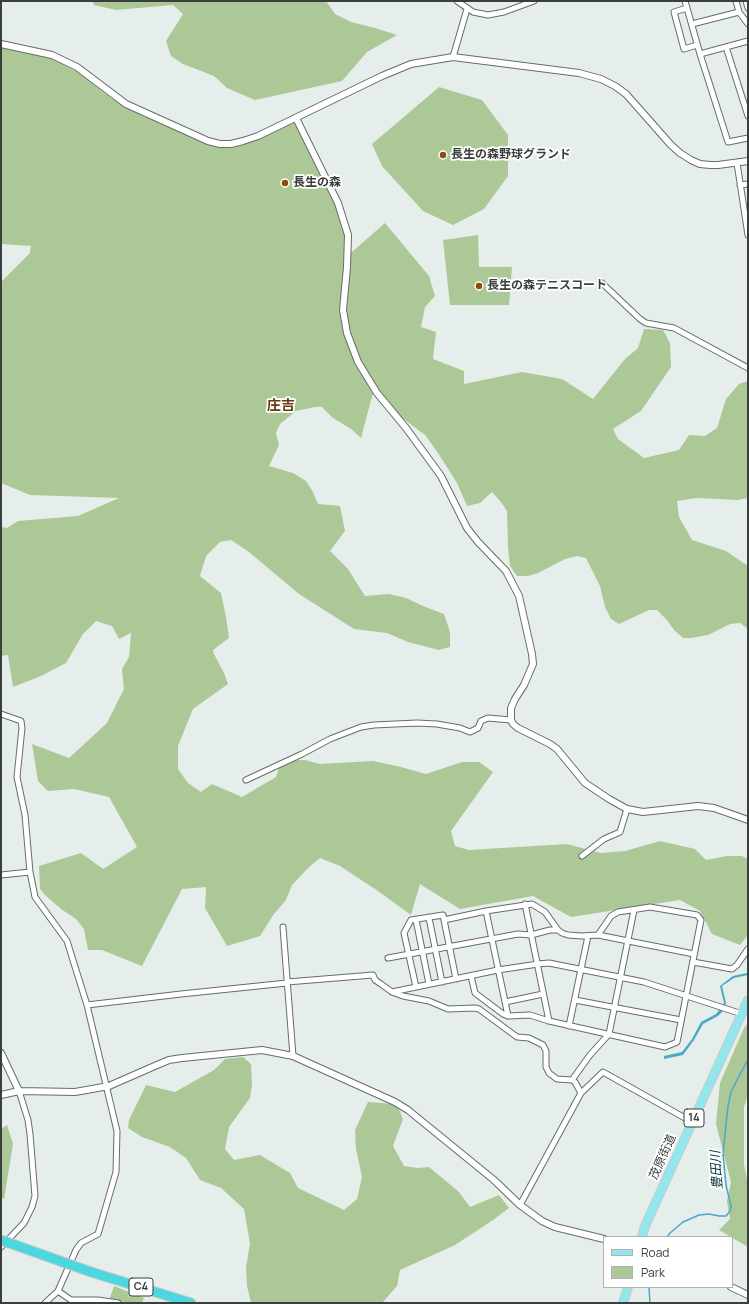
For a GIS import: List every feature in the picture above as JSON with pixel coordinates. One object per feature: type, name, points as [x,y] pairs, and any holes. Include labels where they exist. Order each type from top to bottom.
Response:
[{"type":"highway","name":"C4","points":[[1,1240],[92,1272],[191,1303]]},
{"type":"main road","name":"茂原街道","points":[[642,1236],[645,1226],[748,1000]]},
{"type":"main road","points":[[623,1303],[628,1288]]},
{"type":"street","points":[[457,1],[467,9],[488,15],[504,12],[534,1]]},
{"type":"street","points":[[685,1],[697,45],[728,142],[748,138]]},
{"type":"street","points":[[736,1],[739,12],[748,24]]},
{"type":"street","points":[[746,1],[748,8]]},
{"type":"street","points":[[687,8],[674,12],[684,48],[697,45]]},
{"type":"street","points":[[453,57],[467,9]]},
{"type":"street","points":[[692,24],[739,12]]},
{"type":"street","points":[[700,54],[748,41]]},
{"type":"street","points":[[1,44],[52,55],[77,67],[126,104],[208,141],[220,144],[231,144],[244,141],[296,118],[397,69],[411,64],[453,57],[579,73],[601,79],[615,86],[626,94],[671,146],[680,154],[691,160],[705,164],[718,165],[748,161]]},
{"type":"street","points":[[726,47],[748,116]]},
{"type":"street","points":[[296,118],[338,203],[348,235],[343,310],[347,333],[358,362],[377,393],[406,428],[441,476],[467,528],[478,542],[506,571],[519,596],[532,654],[532,664],[524,685],[511,708],[511,720],[518,728],[557,749],[585,783],[627,809],[643,812],[698,806],[714,808],[748,820]]},
{"type":"street","points":[[737,163],[748,235]]},
{"type":"street","points":[[740,185],[748,184]]},
{"type":"street","points":[[602,283],[646,323],[674,328],[748,368]]},
{"type":"street","points":[[1,714],[21,721],[22,728],[17,777],[25,815],[30,872],[35,897],[67,941],[86,1005],[118,1131],[116,1172],[98,1234],[81,1243],[58,1291],[45,1303]]},
{"type":"street","points":[[246,780],[302,754],[336,736],[361,727],[403,724],[437,724],[460,728],[470,732],[478,728],[481,722],[488,718],[511,720]]},
{"type":"street","points":[[582,856],[604,839],[620,832],[627,809]]},
{"type":"street","points":[[1,875],[30,872]]},
{"type":"street","points":[[525,904],[549,1021]]},
{"type":"street","points":[[444,920],[486,911],[532,904],[541,909],[558,930],[568,935],[598,935],[694,954]]},
{"type":"street","points":[[471,976],[475,993],[503,1014],[508,1016],[530,1015],[569,1026],[665,1047],[677,1042],[701,920],[697,915],[650,907],[618,912],[611,916],[598,935]]},
{"type":"street","points":[[572,1080],[590,1055],[610,1034],[634,910]]},
{"type":"street","points":[[486,911],[508,1016]]},
{"type":"street","points":[[416,987],[404,933],[412,920],[443,915],[456,979]]},
{"type":"street","points":[[429,918],[442,982]]},
{"type":"street","points":[[416,920],[429,984]]},
{"type":"street","points":[[283,927],[293,1056]]},
{"type":"street","points":[[388,958],[518,934],[531,935],[550,930],[558,930]]},
{"type":"street","points":[[569,1026],[588,936]]},
{"type":"street","points":[[693,962],[732,969],[737,965],[748,949]]},
{"type":"street","points":[[392,992],[498,970],[538,964],[549,964],[644,982],[742,1014]]},
{"type":"street","points":[[86,1005],[373,975],[375,980],[392,992],[403,996],[429,1001],[448,1009],[479,1009],[517,1037],[529,1038],[543,1045],[546,1051],[546,1067],[549,1073],[556,1079],[572,1080],[581,1092]]},
{"type":"street","points":[[505,1002],[543,994]]},
{"type":"street","points":[[574,1000],[681,1020]]},
{"type":"street","points":[[1,1095],[20,1091],[75,1092],[109,1086],[169,1060],[182,1058],[262,1050],[293,1056],[395,1102],[408,1110],[494,1180],[520,1205],[542,1221],[555,1227],[603,1239]]},
{"type":"street","points":[[1,1053],[20,1091],[28,1120],[35,1196],[32,1207],[24,1223],[1,1247]]},
{"type":"street","points":[[520,1205],[581,1092],[603,1072],[692,1122]]},
{"type":"street","points":[[732,1288],[748,1295]]},
{"type":"street","points":[[58,1291],[71,1300],[98,1300],[118,1303]]},
{"type":"green space","points":[[92,1],[326,1],[335,14],[351,22],[397,35],[367,52],[342,81],[255,100],[227,88],[214,76],[183,64],[171,56],[166,41],[183,14],[173,5],[116,10],[94,5]]},
{"type":"green space","points":[[1,47],[51,58],[77,72],[112,99],[145,117],[216,145],[258,138],[295,122],[340,215],[345,236],[344,253],[353,251],[385,223],[429,276],[435,296],[425,307],[421,327],[436,332],[433,359],[464,371],[464,384],[522,372],[562,379],[593,399],[625,359],[638,348],[644,329],[663,330],[670,343],[671,367],[641,411],[613,429],[618,439],[644,458],[679,450],[689,435],[705,436],[717,428],[726,399],[739,384],[748,381],[748,498],[737,500],[696,498],[677,501],[679,517],[692,540],[726,551],[748,566],[748,629],[740,623],[730,624],[708,635],[691,638],[683,638],[657,610],[649,610],[619,624],[611,619],[605,607],[600,586],[586,558],[577,556],[565,559],[538,573],[528,576],[517,576],[510,566],[507,511],[501,502],[492,492],[480,503],[467,506],[457,483],[425,435],[389,408],[373,393],[362,434],[363,436],[362,435],[361,438],[351,429],[333,418],[322,407],[296,411],[280,424],[276,433],[279,445],[269,466],[293,473],[306,481],[318,504],[340,506],[345,531],[330,551],[348,569],[365,596],[389,594],[406,598],[444,614],[450,632],[450,647],[439,650],[408,642],[387,633],[354,629],[299,594],[249,552],[231,540],[220,542],[206,556],[200,576],[221,593],[229,638],[213,650],[228,684],[193,709],[178,746],[178,769],[188,783],[201,792],[212,784],[242,797],[276,777],[282,760],[305,760],[320,764],[373,761],[426,774],[462,762],[479,762],[493,772],[451,831],[455,846],[469,850],[567,844],[601,853],[625,851],[660,841],[695,849],[706,860],[727,856],[742,856],[748,859],[748,935],[740,945],[712,934],[700,911],[680,900],[571,917],[533,896],[460,909],[420,884],[411,915],[340,866],[320,858],[292,885],[286,900],[274,914],[260,936],[227,946],[205,908],[206,887],[182,889],[142,966],[102,950],[88,950],[84,929],[76,919],[61,909],[40,889],[39,866],[81,853],[103,869],[137,847],[109,797],[74,789],[48,791],[38,781],[32,744],[69,758],[107,723],[124,689],[122,669],[129,657],[131,633],[119,639],[112,626],[96,621],[83,634],[66,663],[41,676],[13,687],[8,655],[1,656],[1,527],[7,528],[18,521],[78,516],[119,498],[30,495],[1,483],[1,282],[30,253],[31,246],[1,244]]},
{"type":"green space","name":"長生の森野球グランド","points":[[439,87],[482,100],[508,135],[508,176],[484,209],[453,225],[423,211],[382,166],[372,144]]},
{"type":"green space","name":"長生の森テニスコート","points":[[478,235],[479,267],[512,267],[509,305],[450,305],[443,240]]},
{"type":"green space","points":[[748,1023],[748,1094],[744,1107],[744,1165],[748,1184],[748,1247],[733,1238],[733,1236],[729,1236],[719,1230],[730,1219],[727,1201],[731,1182],[716,1124],[720,1083],[744,1028]]},
{"type":"green space","points":[[243,1057],[251,1064],[252,1084],[250,1098],[229,1127],[225,1149],[234,1160],[260,1155],[290,1173],[298,1188],[344,1210],[357,1199],[362,1177],[356,1149],[355,1130],[368,1102],[397,1104],[403,1119],[393,1146],[404,1166],[418,1168],[429,1167],[459,1192],[470,1207],[499,1195],[509,1208],[455,1245],[400,1270],[397,1286],[382,1303],[251,1303],[247,1286],[246,1267],[250,1244],[244,1209],[221,1188],[200,1180],[186,1158],[170,1147],[142,1137],[128,1128],[129,1120],[146,1085],[175,1092],[214,1070],[225,1059]]},
{"type":"green space","points":[[7,1125],[13,1144],[4,1199],[1,1198],[1,1129]]},
{"type":"green space","points":[[114,1286],[144,1298],[142,1303],[108,1303]]},
{"type":"water","points":[[748,971],[748,975],[734,978],[722,986],[726,1003],[723,1011],[718,1016],[703,1024],[683,1055],[664,1059],[664,1056],[682,1052],[692,1039],[701,1022],[716,1014],[720,1009],[724,1003],[720,986],[733,976],[747,973]]},
{"type":"waterway","name":"豊田川","points":[[668,1236],[683,1222],[699,1215],[709,1214],[726,1216],[730,1211],[731,1206],[726,1185],[723,1153],[728,1106],[731,1092],[748,1060]]},
{"type":"waterway","name":"豊田川","points":[[649,1288],[650,1303]]},
{"type":"place","name":"長生の森野球グランド","points":[[443,155]]},
{"type":"place","name":"長生の森","points":[[285,183]]},
{"type":"place","name":"長生の森テニスコート","points":[[479,286]]},
{"type":"district","name":"庄吉","points":[[281,406]]}]
